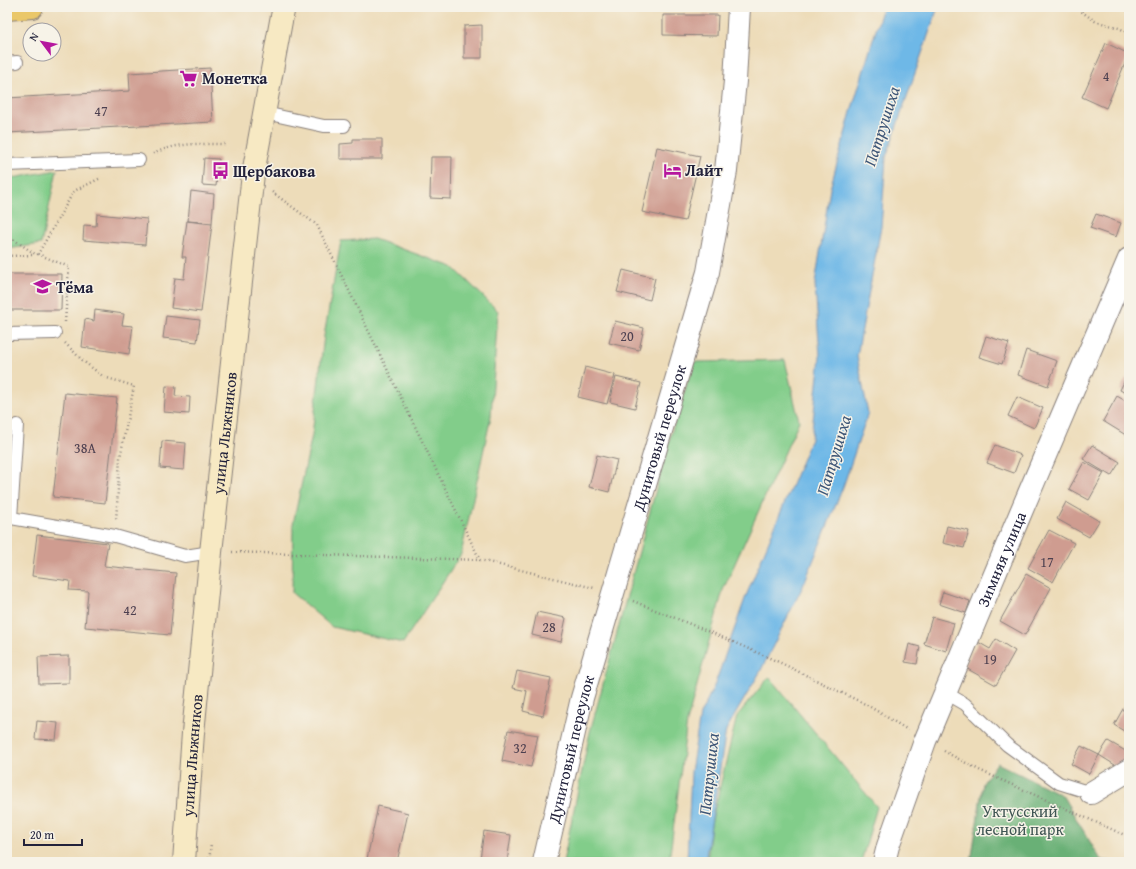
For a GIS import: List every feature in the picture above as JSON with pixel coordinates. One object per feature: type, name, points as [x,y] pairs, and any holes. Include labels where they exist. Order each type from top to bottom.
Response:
[{"type":"main road","points":[[7,9],[32,7]]},
{"type":"main road","name":"улица Лыжников","points":[[184,862],[192,733],[253,174],[284,7]]},
{"type":"street","name":"Дунитовый переулок","points":[[544,862],[582,698],[708,272],[726,171],[735,81],[739,7]]},
{"type":"street","name":"Зимняя улица","points":[[884,862],[888,846],[925,741],[1129,259]]},
{"type":"street","points":[[1092,793],[1129,770]]},
{"type":"lane","points":[[265,113],[324,126],[344,126]]},
{"type":"lane","points":[[7,165],[139,160]]},
{"type":"lane","points":[[7,334],[55,333]]},
{"type":"lane","points":[[17,425],[11,518],[115,536],[185,556],[211,552]]},
{"type":"lane","points":[[946,693],[964,704],[1007,745],[1059,783],[1092,793]]},
{"type":"path","points":[[1075,7],[1095,21],[1119,28],[1129,34]]},
{"type":"path","points":[[139,160],[165,148],[185,144],[226,144]]},
{"type":"path","points":[[36,254],[74,191],[103,177]]},
{"type":"path","points":[[267,188],[317,225],[480,560]]},
{"type":"path","points":[[7,235],[36,254],[69,267],[64,342]]},
{"type":"path","points":[[7,256],[36,254]]},
{"type":"path","points":[[55,333],[83,361],[104,377],[134,386],[120,458],[115,536]]},
{"type":"path","points":[[211,552],[480,560],[613,593],[717,635],[781,663],[867,705],[925,741],[979,770],[1129,837]]},
{"type":"path","points":[[209,862],[211,843]]},
{"type":"green space","points":[[57,170],[41,244],[7,249],[7,179]]},
{"type":"green space","points":[[374,239],[453,267],[498,311],[491,416],[461,554],[403,643],[332,627],[292,593],[293,524],[312,435],[324,336],[341,241]]},
{"type":"green space","points":[[785,360],[799,421],[723,590],[687,722],[669,862],[563,862],[590,732],[671,434],[694,362]]},
{"type":"green space","points":[[769,677],[877,807],[861,862],[707,862],[711,824],[737,716]]},
{"type":"green space","name":"Уктусский лесной парк","points":[[997,763],[1062,795],[1101,860],[1115,862],[971,862],[983,783]]},
{"type":"water","name":"Патрушиха","points":[[883,7],[938,7],[886,157],[881,227],[857,356],[868,413],[843,487],[803,586],[760,672],[726,730],[705,862],[687,862],[691,772],[700,715],[715,684],[746,596],[811,439],[820,357],[815,284],[830,189],[851,112]]},
{"type":"building","points":[[663,15],[718,15],[717,36],[663,35]]},
{"type":"building","points":[[482,25],[482,58],[464,58],[464,26]]},
{"type":"building","points":[[1106,43],[1129,54],[1106,108],[1082,97]]},
{"type":"building","points":[[210,68],[213,122],[7,133],[7,98],[130,91],[129,73]]},
{"type":"building","points":[[353,139],[382,139],[382,159],[340,159],[340,144],[353,143]]},
{"type":"building","points":[[657,147],[700,156],[685,221],[642,212]]},
{"type":"building","points":[[431,157],[452,157],[451,199],[430,198]]},
{"type":"building","points":[[204,158],[219,159],[216,186],[202,185]]},
{"type":"building","points":[[191,191],[214,194],[212,223],[188,221]]},
{"type":"building","points":[[97,214],[147,219],[145,245],[83,240],[84,225],[96,226]]},
{"type":"building","points":[[1096,214],[1121,223],[1116,237],[1090,228]]},
{"type":"building","points":[[187,221],[212,224],[201,312],[171,308],[175,278],[184,279],[186,257],[182,257]]},
{"type":"building","points":[[623,270],[655,278],[650,300],[617,292]]},
{"type":"building","points":[[7,274],[62,274],[61,310],[7,310]]},
{"type":"building","points":[[95,310],[124,314],[122,325],[133,326],[129,354],[82,347],[85,319],[94,321]]},
{"type":"building","points":[[166,316],[200,320],[197,342],[163,338]]},
{"type":"building","points":[[615,321],[644,328],[639,350],[609,343]]},
{"type":"building","points":[[986,336],[1009,343],[1002,364],[979,357]]},
{"type":"building","points":[[1026,350],[1057,361],[1048,386],[1018,375]]},
{"type":"building","points":[[585,367],[615,375],[607,404],[578,397]]},
{"type":"building","points":[[616,377],[641,383],[635,408],[610,402]]},
{"type":"building","points":[[1126,378],[1129,380],[1129,395],[1120,390]]},
{"type":"building","points":[[166,386],[176,387],[175,396],[190,397],[189,414],[164,412]]},
{"type":"building","points":[[65,393],[117,398],[105,503],[53,497]]},
{"type":"building","points":[[1117,396],[1129,403],[1129,437],[1103,421]]},
{"type":"building","points":[[1017,397],[1043,408],[1034,428],[1008,416]]},
{"type":"building","points":[[162,441],[186,443],[184,470],[160,468]]},
{"type":"building","points":[[995,445],[1021,455],[1014,473],[987,463]]},
{"type":"building","points":[[1092,445],[1120,462],[1111,476],[1083,459]]},
{"type":"building","points":[[597,455],[617,460],[609,492],[589,487]]},
{"type":"building","points":[[1084,462],[1104,473],[1089,500],[1069,489]]},
{"type":"building","points":[[1066,502],[1099,521],[1089,537],[1057,519]]},
{"type":"building","points":[[947,526],[969,531],[964,548],[943,543]]},
{"type":"building","points":[[1049,530],[1074,543],[1053,582],[1028,568]]},
{"type":"building","points":[[37,535],[108,543],[104,566],[176,573],[170,635],[85,627],[88,591],[69,590],[70,581],[32,576]]},
{"type":"building","points":[[1026,574],[1051,588],[1025,635],[1000,621]]},
{"type":"building","points":[[943,592],[970,601],[966,613],[939,604]]},
{"type":"building","points":[[537,612],[566,618],[561,642],[532,635]]},
{"type":"building","points":[[932,617],[954,623],[946,651],[924,644]]},
{"type":"building","points":[[996,639],[1015,651],[996,685],[964,667],[978,642],[990,649]]},
{"type":"building","points":[[909,644],[920,647],[917,664],[905,662]]},
{"type":"building","points":[[69,656],[69,683],[39,684],[38,657]]},
{"type":"building","points":[[517,671],[551,678],[543,716],[523,711],[527,691],[513,688]]},
{"type":"building","points":[[1129,698],[1129,734],[1114,725]]},
{"type":"building","points":[[37,721],[58,723],[56,740],[35,739]]},
{"type":"building","points":[[508,730],[538,735],[531,767],[502,761]]},
{"type":"building","points":[[1108,741],[1129,753],[1129,760],[1123,770],[1099,755]]},
{"type":"building","points":[[1081,746],[1099,755],[1089,774],[1071,764]]},
{"type":"building","points":[[378,806],[408,813],[397,862],[379,862],[367,859]]},
{"type":"building","points":[[484,831],[511,835],[507,862],[480,859]]},
{"type":"place","name":"Монетка","points":[[189,78]]},
{"type":"place","name":"Лайт","points":[[672,170]]},
{"type":"place","name":"Щербакова","points":[[220,171]]},
{"type":"place","name":"Тёма","points":[[43,287]]}]
